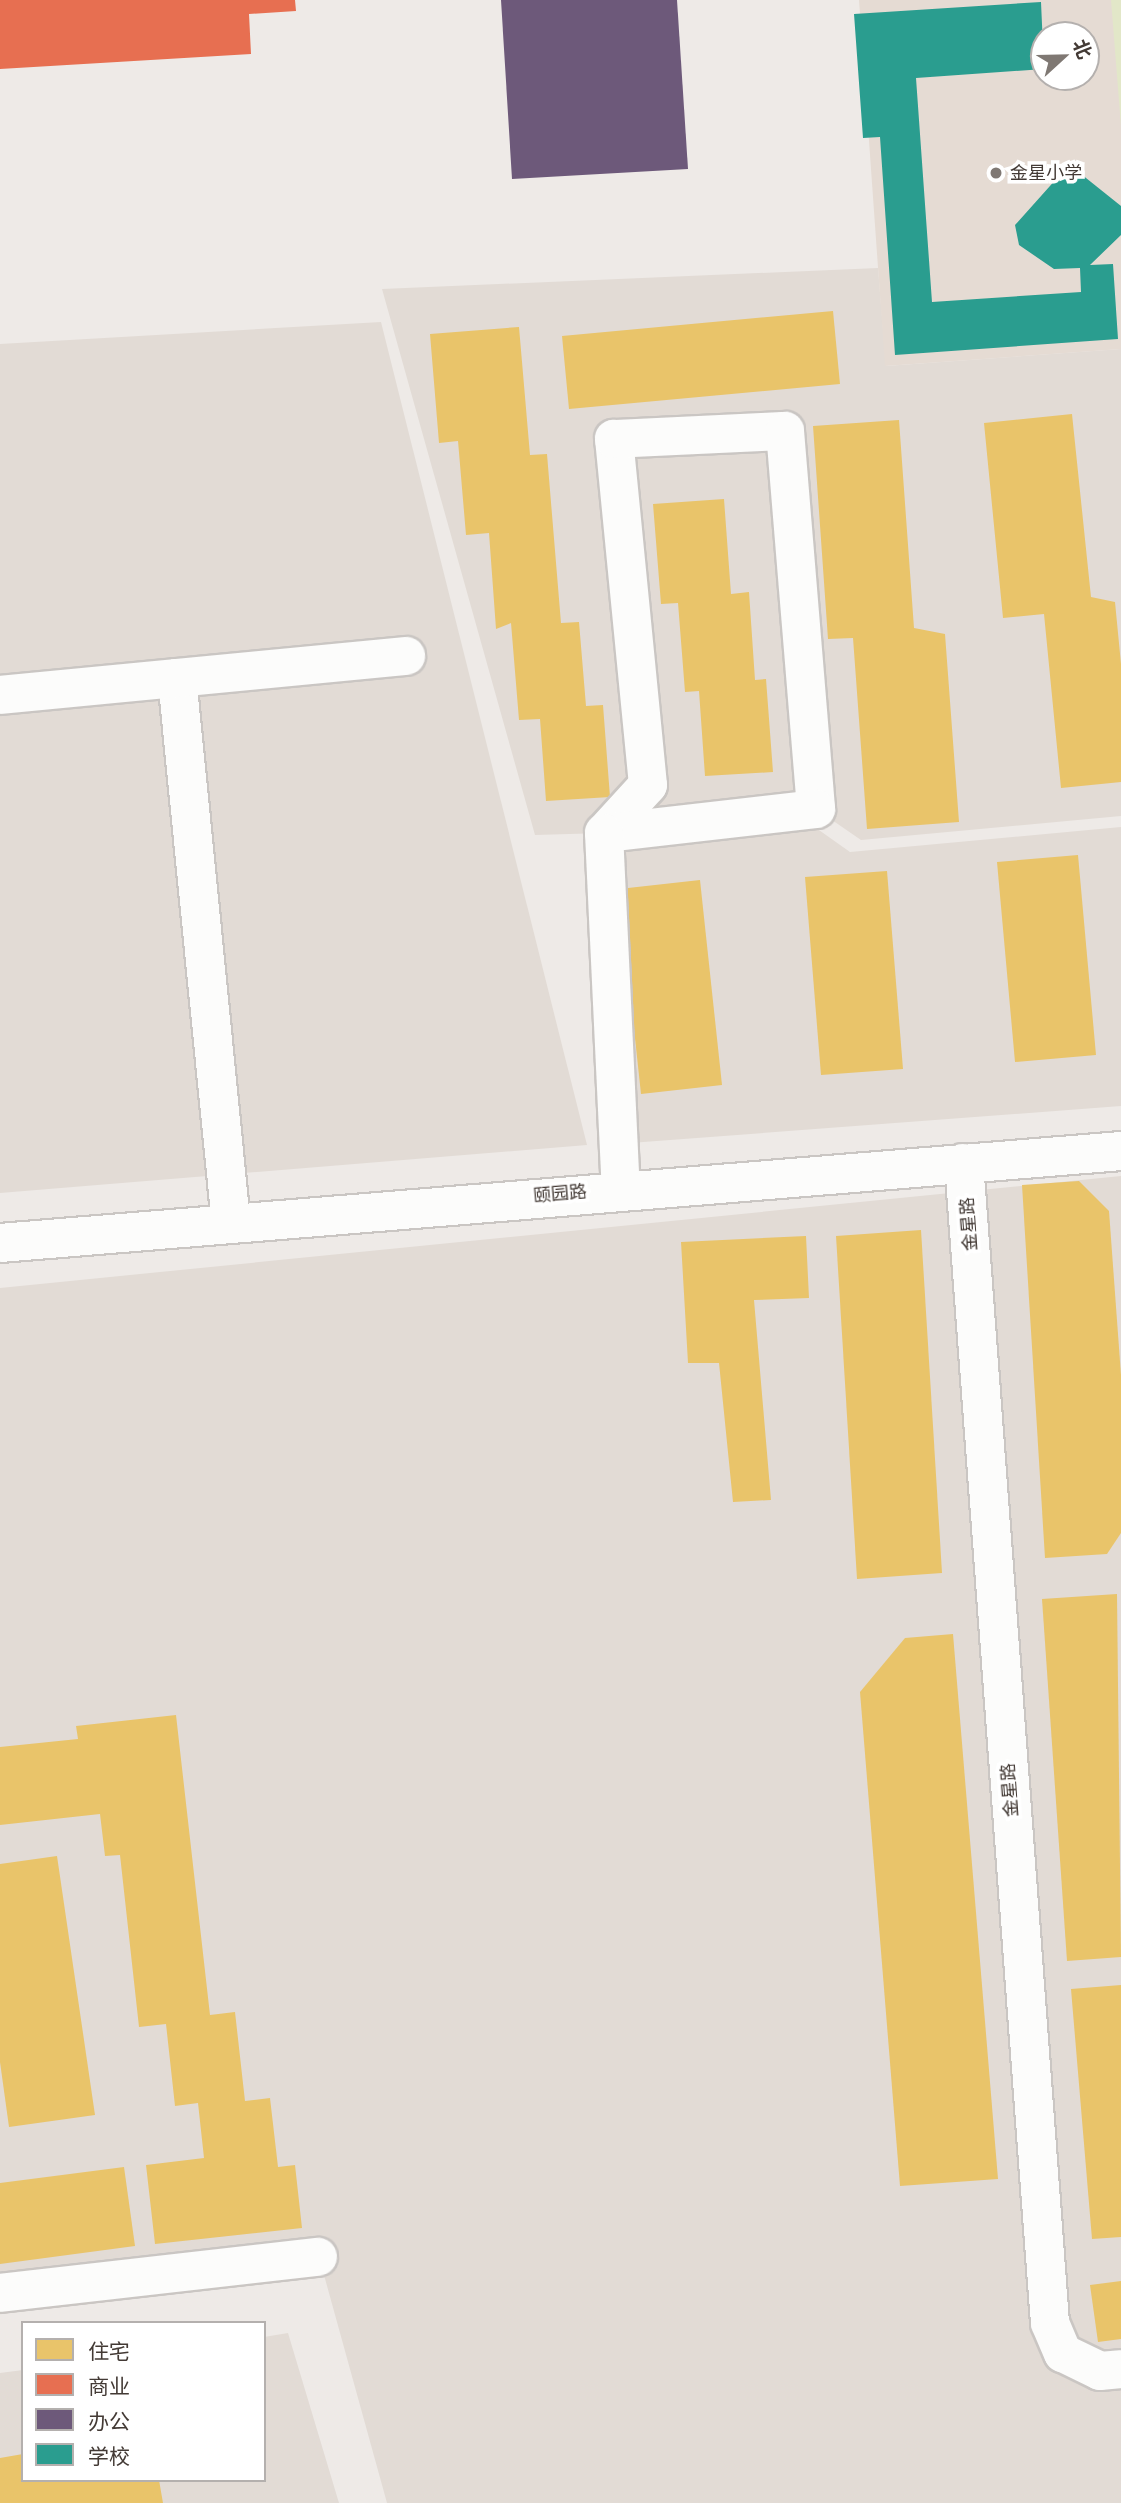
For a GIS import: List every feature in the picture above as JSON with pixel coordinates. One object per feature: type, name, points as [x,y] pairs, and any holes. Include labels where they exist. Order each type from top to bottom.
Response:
[{"type":"street","points":[[604,832],[816,808],[785,431],[614,439],[648,785],[604,832],[621,1189]]},
{"type":"street","points":[[0,695],[406,656]]},
{"type":"street","points":[[177,678],[231,1223]]},
{"type":"street","name":"颐园路","points":[[0,1243],[621,1189],[1121,1151]]},
{"type":"street","name":"金星路","points":[[964,1163],[1050,2323],[1063,2353],[1100,2371],[1121,2369]]},
{"type":"street","points":[[0,2292],[318,2257]]},
{"type":"shaded area","name":"金星小学","points":[[859,0],[1121,0],[1121,349],[885,366]]},
{"type":"shaded area","points":[[878,268],[886,366],[1121,349],[1121,816],[861,840],[816,809],[604,833],[535,835],[382,289]]},
{"type":"shaded area","points":[[381,322],[587,1145],[0,1193],[0,344]]},
{"type":"shaded area","points":[[809,823],[850,852],[1121,827],[1121,1106],[630,1143],[616,845]]},
{"type":"shaded area","points":[[1121,1176],[1121,2503],[387,2503],[324,2275],[0,2303],[0,1288]]},
{"type":"shaded area","points":[[288,2333],[339,2503],[0,2503],[0,2373],[21,2370],[21,2482],[266,2482],[266,2337]]},
{"type":"green space","points":[[1111,0],[1121,0],[1121,126]]},
{"type":"building: 住宅","points":[[833,311],[840,384],[569,409],[562,336]]},
{"type":"building: 住宅","points":[[519,327],[530,455],[547,454],[561,623],[579,622],[586,706],[603,705],[610,797],[546,801],[540,719],[519,720],[511,623],[496,629],[489,533],[466,535],[458,441],[439,443],[430,334]]},
{"type":"building: 住宅","points":[[1072,414],[1091,597],[1115,602],[1121,664],[1121,782],[1061,788],[1044,614],[1003,618],[984,423]]},
{"type":"building: 住宅","points":[[899,420],[914,628],[945,634],[959,822],[867,829],[853,638],[828,639],[813,426]]},
{"type":"building: 住宅","points":[[724,499],[731,594],[749,592],[755,680],[766,679],[773,772],[705,776],[699,691],[685,692],[678,603],[661,604],[653,504]]},
{"type":"building: 住宅","points":[[1078,855],[1096,1055],[1015,1062],[997,862]]},
{"type":"building: 住宅","points":[[887,871],[903,1069],[821,1075],[805,877]]},
{"type":"building: 住宅","points":[[700,880],[722,1085],[641,1094],[619,889]]},
{"type":"building: 住宅","points":[[1079,1181],[1109,1211],[1121,1375],[1121,1533],[1107,1554],[1045,1558],[1022,1185]]},
{"type":"building: 住宅","points":[[921,1230],[942,1573],[857,1579],[836,1236]]},
{"type":"building: 住宅","points":[[806,1236],[809,1298],[754,1300],[771,1500],[733,1502],[719,1363],[688,1363],[681,1242]]},
{"type":"building: 住宅","points":[[1117,1594],[1121,1957],[1067,1961],[1042,1599]]},
{"type":"building: 住宅","points":[[953,1634],[998,2179],[900,2186],[860,1692],[905,1638]]},
{"type":"building: 住宅","points":[[176,1715],[210,2015],[235,2012],[245,2101],[270,2098],[278,2167],[295,2165],[302,2228],[155,2244],[146,2165],[204,2158],[198,2103],[175,2106],[166,2024],[139,2027],[120,1855],[105,1856],[100,1814],[0,1825],[0,1747],[78,1739],[76,1726]]},
{"type":"building: 住宅","points":[[57,1856],[95,2115],[9,2127],[0,2062],[0,1864]]},
{"type":"building: 住宅","points":[[1121,1985],[1121,2237],[1092,2239],[1071,1989]]},
{"type":"building: 住宅","points":[[124,2167],[135,2246],[0,2264],[0,2183]]},
{"type":"building: 住宅","points":[[1121,2281],[1121,2339],[1098,2342],[1090,2285]]},
{"type":"building: 住宅","points":[[21,2454],[21,2482],[159,2482],[163,2503],[0,2503],[0,2458]]},
{"type":"building: 商业","points":[[0,0],[295,0],[296,11],[249,14],[251,54],[0,69]]},
{"type":"building: 办公","points":[[501,0],[677,0],[688,169],[512,179]]},
{"type":"building: 学校","points":[[1041,2],[1042,21],[1030,21],[1030,70],[916,78],[932,302],[1081,292],[1080,268],[1054,269],[1019,245],[1015,225],[1058,177],[1081,174],[1121,206],[1121,235],[1090,265],[1113,264],[1118,339],[895,355],[880,137],[863,138],[854,14]]},
{"type":"place","name":"金星小学","points":[[996,173]]}]
